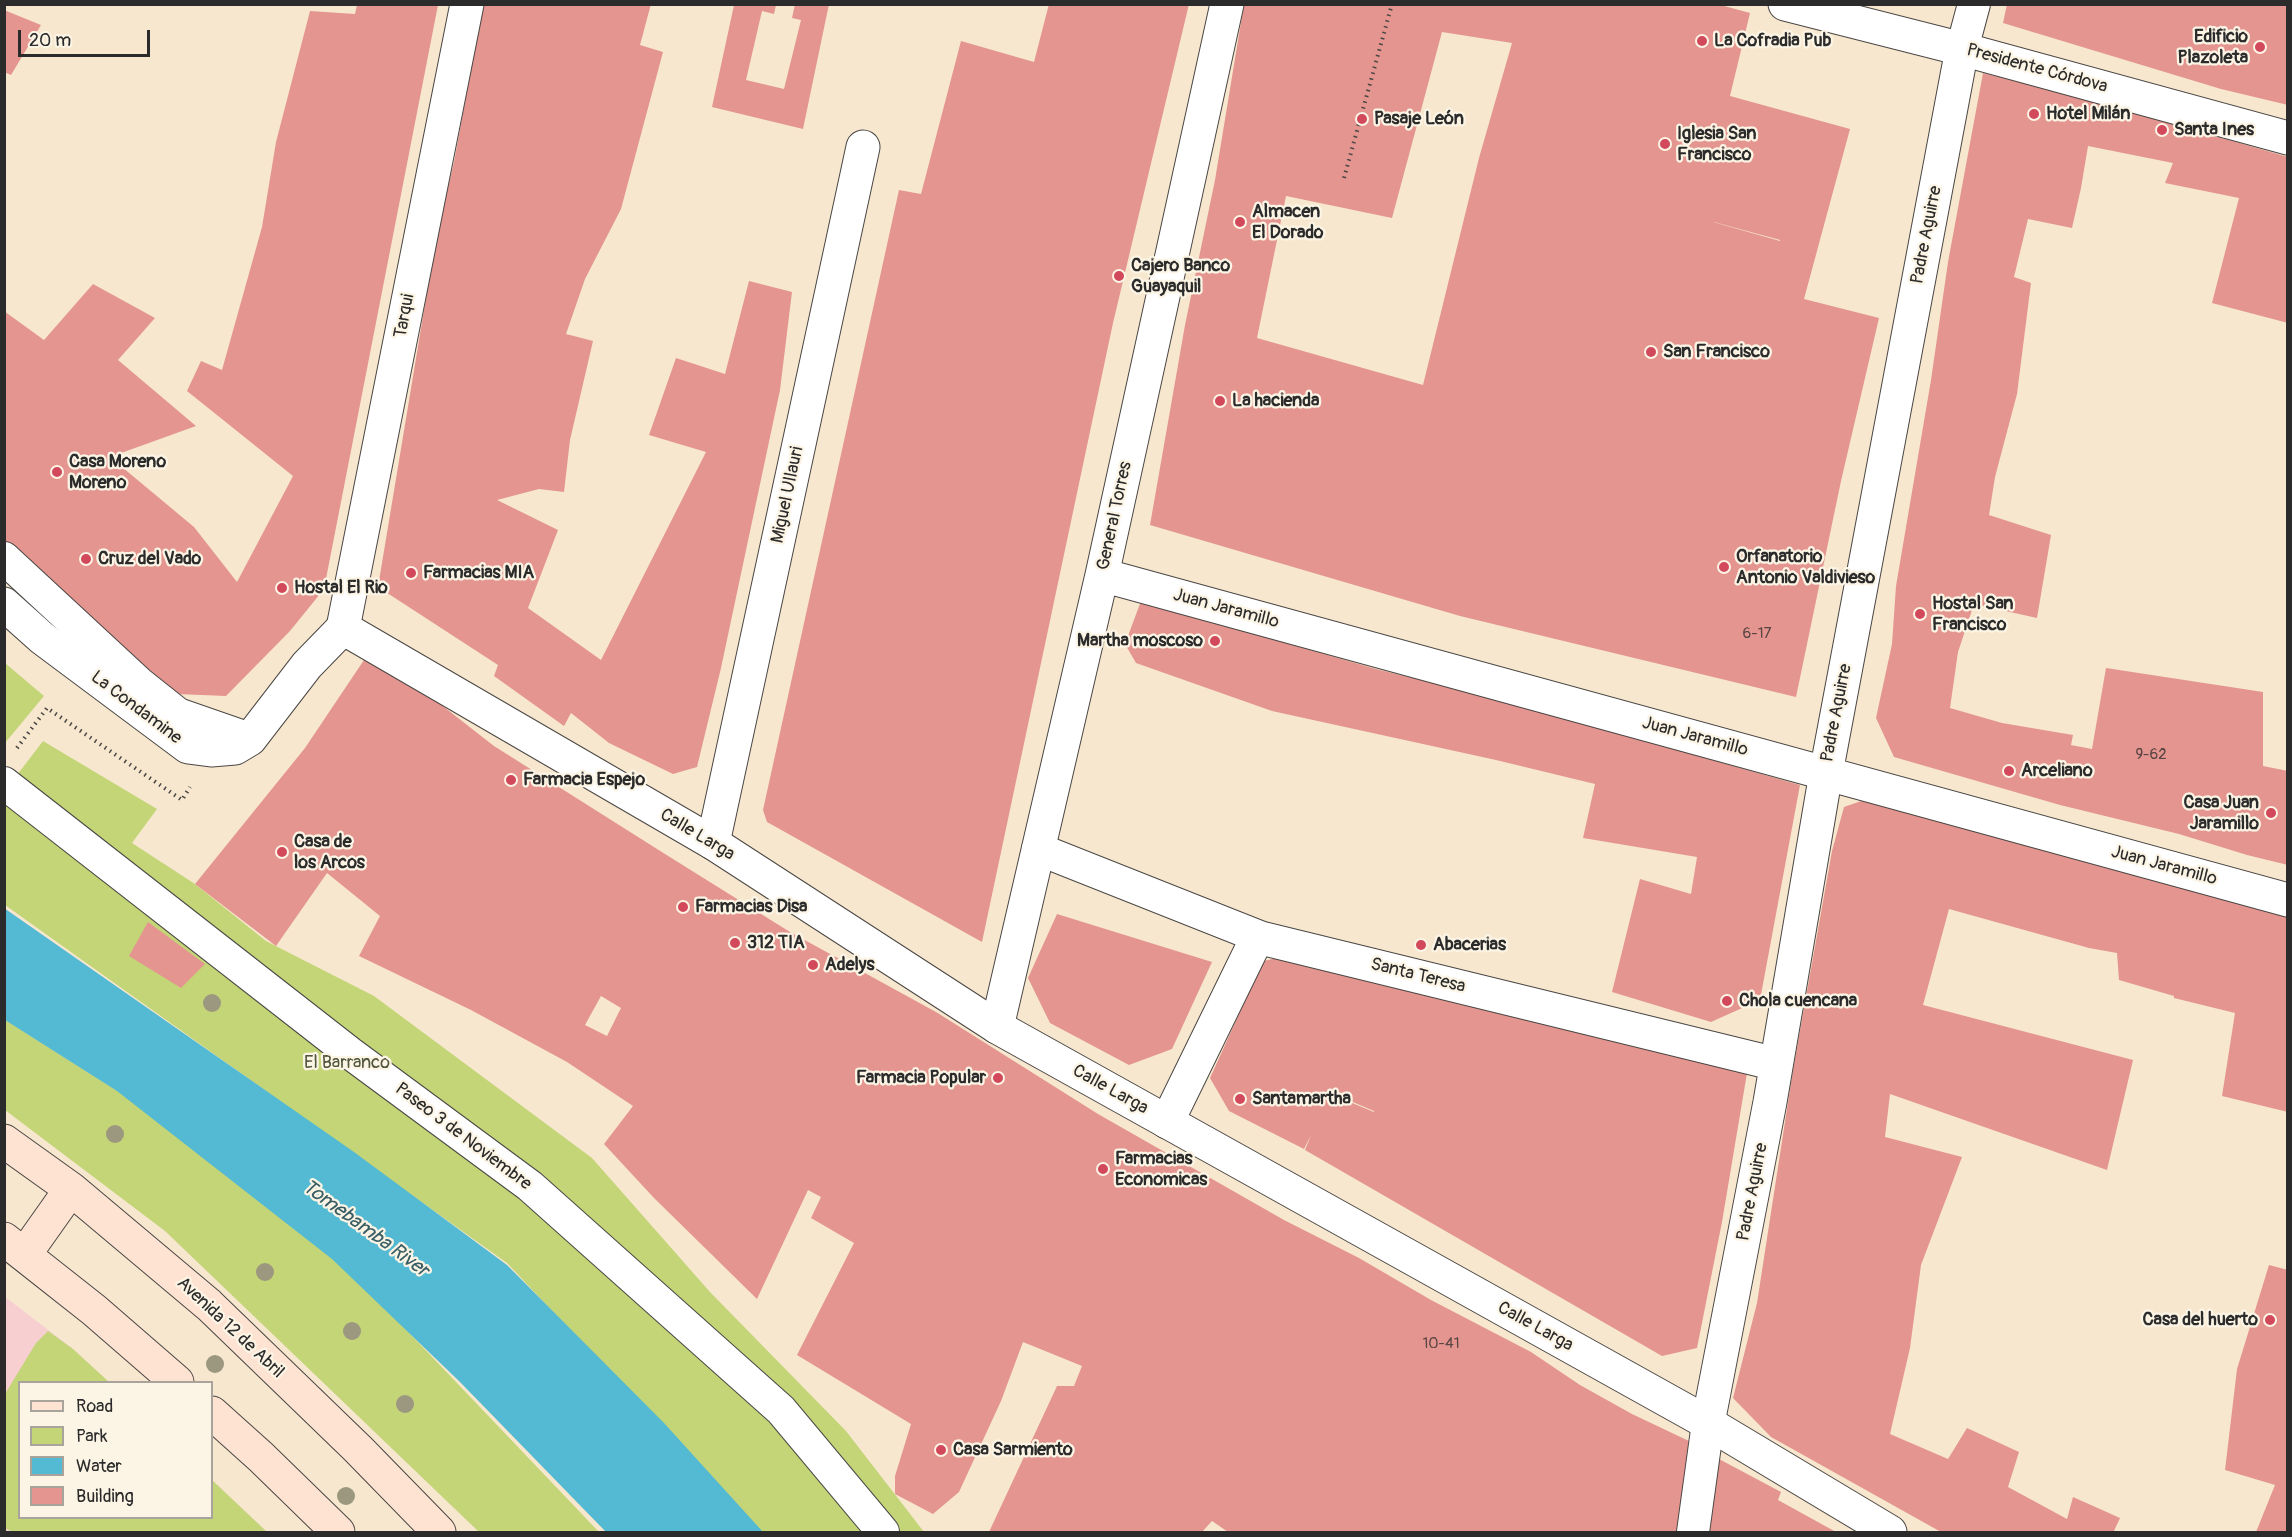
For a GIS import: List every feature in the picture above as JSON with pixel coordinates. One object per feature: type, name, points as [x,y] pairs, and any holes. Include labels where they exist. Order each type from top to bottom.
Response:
[{"type":"main road","name":"Avenida 12 de Abril","points":[[4,1141],[70,1189],[209,1305],[358,1449],[440,1533]]},
{"type":"main road","points":[[70,1189],[15,1247],[94,1310],[175,1381]]},
{"type":"main road","points":[[213,1414],[261,1457],[338,1533]]},
{"type":"street","name":"Tarqui","points":[[343,628],[467,4]]},
{"type":"street","name":"General Torres","points":[[997,1027],[1102,575],[1227,4]]},
{"type":"street","name":"Presidente Córdova","points":[[1785,4],[1962,49],[2288,138]]},
{"type":"street","name":"Padre Aguirre","points":[[1708,1423],[1776,1064],[1826,773],[1962,49],[1974,4]]},
{"type":"street","name":"Miguel Ullauri","points":[[713,843],[863,147]]},
{"type":"street","points":[[4,558],[139,683],[178,714],[250,739],[308,665],[343,628]]},
{"type":"street","name":"Juan Jaramillo","points":[[1102,575],[2288,900]]},
{"type":"street","name":"La Condamine","points":[[4,604],[42,638],[188,747],[211,750],[235,748],[250,739]]},
{"type":"street","name":"Calle Larga","points":[[343,628],[713,843],[997,1027],[1708,1423],[1890,1533]]},
{"type":"street","name":"Paseo 3 de Noviembre","points":[[4,783],[350,1053],[530,1186],[781,1410],[883,1533]]},
{"type":"street","points":[[1038,849],[1265,939]]},
{"type":"street","points":[[1167,1122],[1255,942],[1265,939]]},
{"type":"street","name":"Santa Teresa","points":[[1265,939],[1776,1064]]},
{"type":"street","points":[[1693,1533],[1708,1423]]},
{"type":"path","points":[[1344,178],[1392,4]]},
{"type":"path","points":[[15,750],[47,708],[182,800],[211,750]]},
{"type":"shaded area","points":[[4,1296],[73,1349],[108,1381],[18,1381],[18,1519],[213,1519],[213,1481],[267,1532],[5,1532]]},
{"type":"green space","points":[[5,663],[44,696],[5,743]]},
{"type":"green space","name":"El Barranco","points":[[43,741],[157,809],[132,843],[195,884],[266,941],[374,996],[592,1158],[710,1292],[846,1431],[924,1532],[760,1532],[507,1263],[5,905],[4,792]]},
{"type":"green space","points":[[4,1019],[119,1092],[335,1255],[599,1532],[479,1532],[165,1231],[5,1110]]},
{"type":"green space","points":[[48,1331],[73,1349],[108,1381],[18,1381],[18,1519],[213,1519],[213,1481],[267,1532],[13,1532],[5,1528],[5,1394],[36,1343]]},
{"type":"water","name":"Tomebamba River","points":[[4,908],[354,1152],[507,1265],[664,1423],[763,1532],[606,1532],[460,1382],[332,1259],[117,1091],[5,1020]]},
{"type":"building","points":[[483,4],[651,4],[640,45],[663,52],[621,209],[585,279],[566,334],[593,341],[570,440],[564,492],[539,489],[497,500],[558,530],[528,608],[601,660],[706,452],[649,435],[676,358],[725,374],[749,281],[792,292],[780,390],[721,668],[697,767],[673,774],[609,743],[571,713],[564,726],[494,676],[498,665],[378,587],[436,238],[454,162]]},
{"type":"building","points":[[795,4],[829,4],[803,129],[712,107],[734,5],[776,5],[774,14],[762,11],[746,80],[784,89],[801,20],[792,18]]},
{"type":"building","points":[[1049,4],[1189,4],[1113,323],[982,942],[767,822],[763,810],[899,190],[921,194],[961,41],[1034,62]]},
{"type":"building","points":[[1244,4],[1717,4],[1750,13],[1730,96],[1850,129],[1804,299],[1879,318],[1841,481],[1796,697],[1460,616],[1150,525],[1185,325],[1215,180]],"holes":[[[1442,32],[1512,43],[1479,158],[1423,385],[1257,338],[1286,196],[1392,218]],[[1713,222],[1780,240],[1780,241]]]},
{"type":"building","points":[[2007,4],[2288,4],[2288,105],[2221,89],[2003,23]]},
{"type":"building","points":[[357,5],[438,5],[324,589],[290,631],[226,696],[177,694],[4,544],[4,311],[44,340],[93,284],[155,318],[118,360],[196,426],[110,457],[194,527],[237,582],[293,476],[187,391],[201,361],[222,370],[262,227],[276,142],[310,11],[355,14]]},
{"type":"building","points":[[4,10],[41,25],[11,75],[4,72]]},
{"type":"building","points":[[1983,73],[2094,101],[2288,157],[2288,323],[2212,303],[2239,198],[2165,183],[2173,163],[2088,146],[2072,228],[2028,219],[2014,277],[2031,283],[2017,394],[1995,477],[1989,515],[2051,535],[2037,618],[1974,604],[1958,652],[1950,708],[2002,723],[2073,735],[2071,745],[2092,749],[2106,668],[2263,692],[2263,766],[2288,771],[2288,865],[2179,834],[2060,805],[1894,757],[1876,718],[1892,644],[1896,586],[1931,380],[1948,262]]},
{"type":"building","points":[[1141,601],[1376,669],[1509,702],[1800,785],[1760,1000],[1711,1022],[1612,992],[1640,879],[1691,894],[1697,857],[1583,838],[1595,784],[1272,711],[1136,663],[1125,644]]},
{"type":"building","points":[[366,657],[435,700],[494,746],[790,932],[936,1012],[1098,1114],[1284,1220],[1359,1258],[1431,1300],[1531,1352],[1580,1385],[1632,1414],[1689,1441],[1677,1532],[1228,1532],[1212,1521],[1202,1532],[989,1532],[1057,1386],[1074,1386],[1082,1366],[1023,1342],[1001,1401],[959,1492],[933,1514],[895,1494],[895,1476],[911,1424],[797,1355],[854,1243],[811,1218],[821,1197],[808,1190],[757,1299],[654,1198],[604,1144],[633,1106],[567,1062],[471,1010],[359,956],[380,916],[327,873],[276,946],[195,884],[305,748]],"holes":[[[601,996],[621,1008],[607,1036],[585,1025]]]},
{"type":"building","points":[[1864,800],[2110,869],[2202,890],[2288,916],[2288,1112],[2222,1096],[2235,1013],[2174,998],[2174,996],[2119,980],[2117,953],[2089,948],[1949,909],[1923,1005],[2133,1060],[2107,1170],[1890,1094],[1885,1137],[1962,1157],[1921,1265],[1910,1348],[1890,1434],[1948,1459],[1967,1428],[2019,1452],[2008,1487],[2067,1519],[2073,1497],[2120,1518],[2114,1531],[2118,1532],[1941,1532],[1771,1437],[1733,1398],[1757,1303],[1793,1070],[1832,851],[1844,807]]},
{"type":"building","points":[[1057,914],[1212,962],[1172,1049],[1129,1065],[1050,1023],[1028,978]]},
{"type":"building","points":[[148,922],[205,964],[181,988],[129,956]]},
{"type":"building","points":[[1296,954],[1747,1073],[1722,1222],[1697,1348],[1662,1356],[1305,1150],[1311,1135],[1304,1149],[1229,1111],[1210,1078],[1263,961]],"holes":[[[1329,1092],[1374,1112],[1328,1093]]]},
{"type":"building","points":[[2269,1265],[2288,1270],[2288,1532],[2256,1532],[2275,1485],[2225,1470],[2237,1369]]},
{"type":"building","points":[[1719,1459],[1781,1492],[1778,1500],[1836,1532],[1706,1532]]},
{"type":"place","name":"La Cofradia Pub","points":[[1702,41]]},
{"type":"place","name":"Edificio Plazoleta","points":[[2260,47]]},
{"type":"place","name":"Hotel Milán","points":[[2034,114]]},
{"type":"place","name":"Pasaje León","points":[[1362,119]]},
{"type":"place","name":"Santa Ines","points":[[2162,130]]},
{"type":"place","name":"Iglesia San Francisco","points":[[1665,144]]},
{"type":"place","name":"Almacen El Dorado","points":[[1240,222]]},
{"type":"place","name":"Cajero Banco Guayaquil","points":[[1119,276]]},
{"type":"place","name":"San Francisco","points":[[1651,352]]},
{"type":"place","name":"La hacienda","points":[[1220,401]]},
{"type":"place","name":"Casa Moreno Moreno","points":[[57,472]]},
{"type":"place","name":"Cruz del Vado","points":[[86,559]]},
{"type":"place","name":"Orfanatorio Antonio Valdivieso","points":[[1724,567]]},
{"type":"place","name":"Farmacias MIA","points":[[411,573]]},
{"type":"place","name":"Hostal El Rio","points":[[282,588]]},
{"type":"place","name":"Hostal San Francisco","points":[[1920,614]]},
{"type":"place","name":"Martha moscoso","points":[[1215,641]]},
{"type":"place","name":"Arceliano","points":[[2009,771]]},
{"type":"place","name":"Farmacia Espejo","points":[[511,780]]},
{"type":"place","name":"Casa Juan Jaramillo","points":[[2271,813]]},
{"type":"place","name":"Casa de los Arcos","points":[[282,852]]},
{"type":"place","name":"Farmacias Disa","points":[[683,907]]},
{"type":"place","name":"312 TIA","points":[[735,943]]},
{"type":"place","name":"Abacerias","points":[[1421,945]]},
{"type":"place","name":"Adelys","points":[[813,965]]},
{"type":"place","name":"Chola cuencana","points":[[1727,1001]]},
{"type":"place","name":"Farmacia Popular","points":[[998,1078]]},
{"type":"place","name":"Santamartha","points":[[1240,1099]]},
{"type":"place","name":"Farmacias Economicas","points":[[1103,1169]]},
{"type":"place","name":"Casa del huerto","points":[[2270,1320]]},
{"type":"place","name":"Casa Sarmiento","points":[[941,1450]]}]
